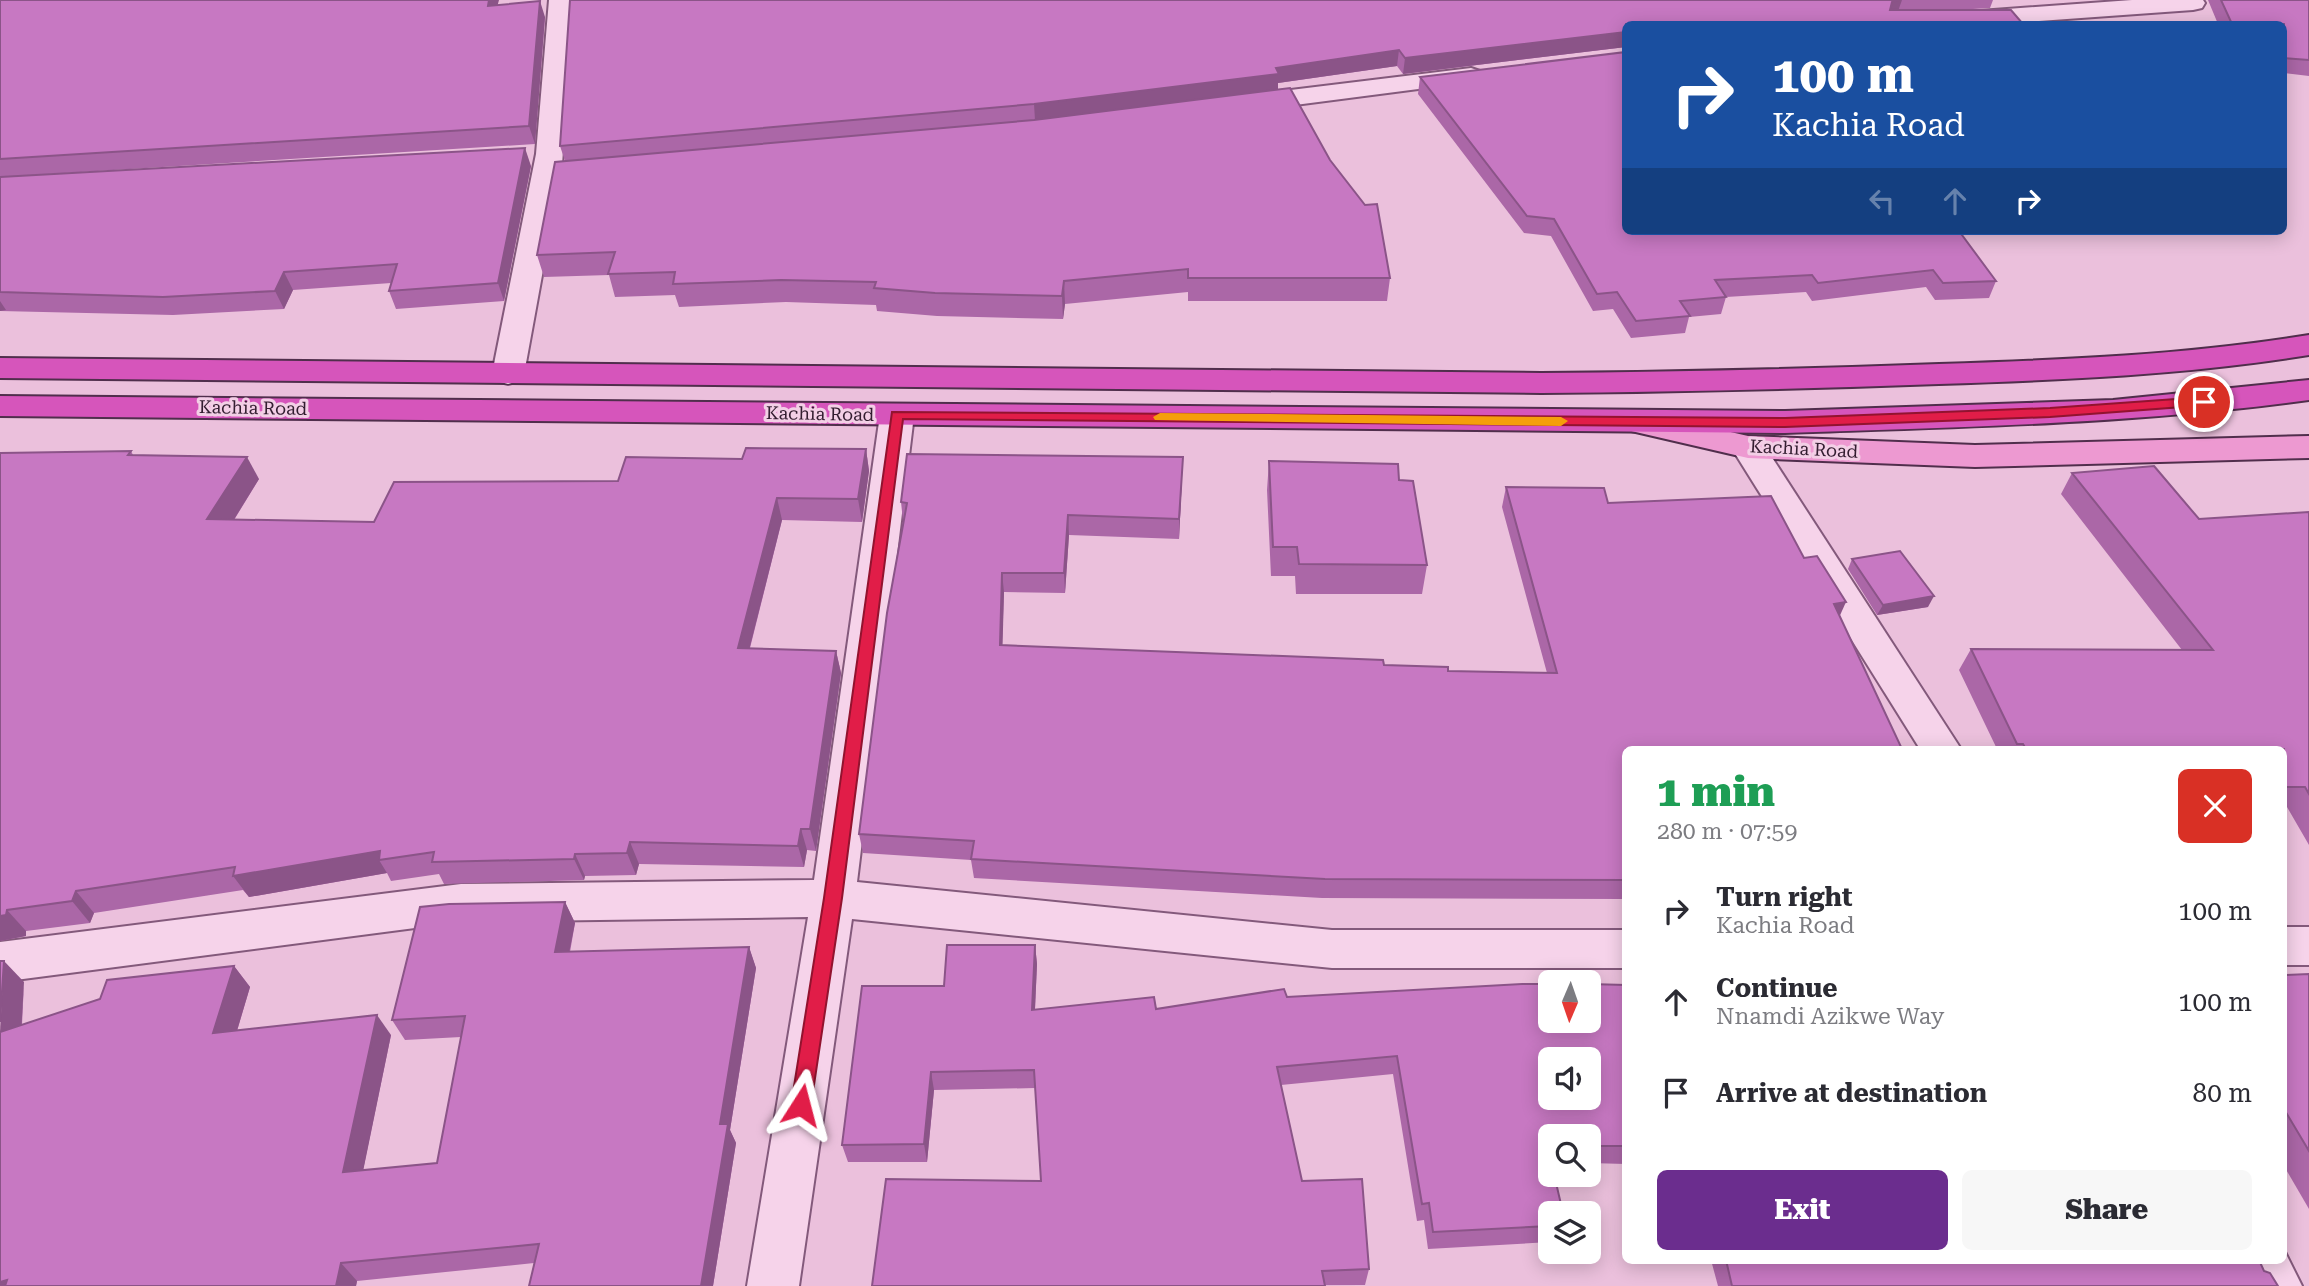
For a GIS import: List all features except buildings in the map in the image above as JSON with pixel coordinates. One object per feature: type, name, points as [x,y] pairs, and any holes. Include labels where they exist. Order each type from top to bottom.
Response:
[{"type":"highway","name":"Kachia Road","points":[[0,368],[1541,383],[1734,382],[2158,364],[2248,356],[2309,345]]},
{"type":"highway","points":[[1639,422],[1785,422],[2050,412],[2256,398],[2309,390]]},
{"type":"highway","name":"Kachia Road","points":[[0,406],[1639,422]]},
{"type":"main road","name":"Kachia Road","points":[[1639,422],[1748,447],[1975,456],[2309,447]]},
{"type":"street","points":[[508,374],[561,0]]},
{"type":"street","points":[[1938,21],[2193,2]]},
{"type":"street","points":[[1223,107],[1491,73]]},
{"type":"street","points":[[539,161],[628,168]]},
{"type":"street","points":[[773,1286],[833,898],[897,415]]},
{"type":"street","points":[[1748,447],[1939,746]]},
{"type":"street","points":[[0,962],[461,903],[833,898],[1332,949],[1622,949]]},
{"type":"street","points":[[2287,946],[2309,946]]},
{"type":"street","points":[[2262,1264],[2276,1286]]},
{"type":"slow traffic","points":[[1160,417],[1561,421]]},
{"type":"route","points":[[801,1105],[833,898],[897,415],[1785,422],[2050,412],[2204,402]]}]
